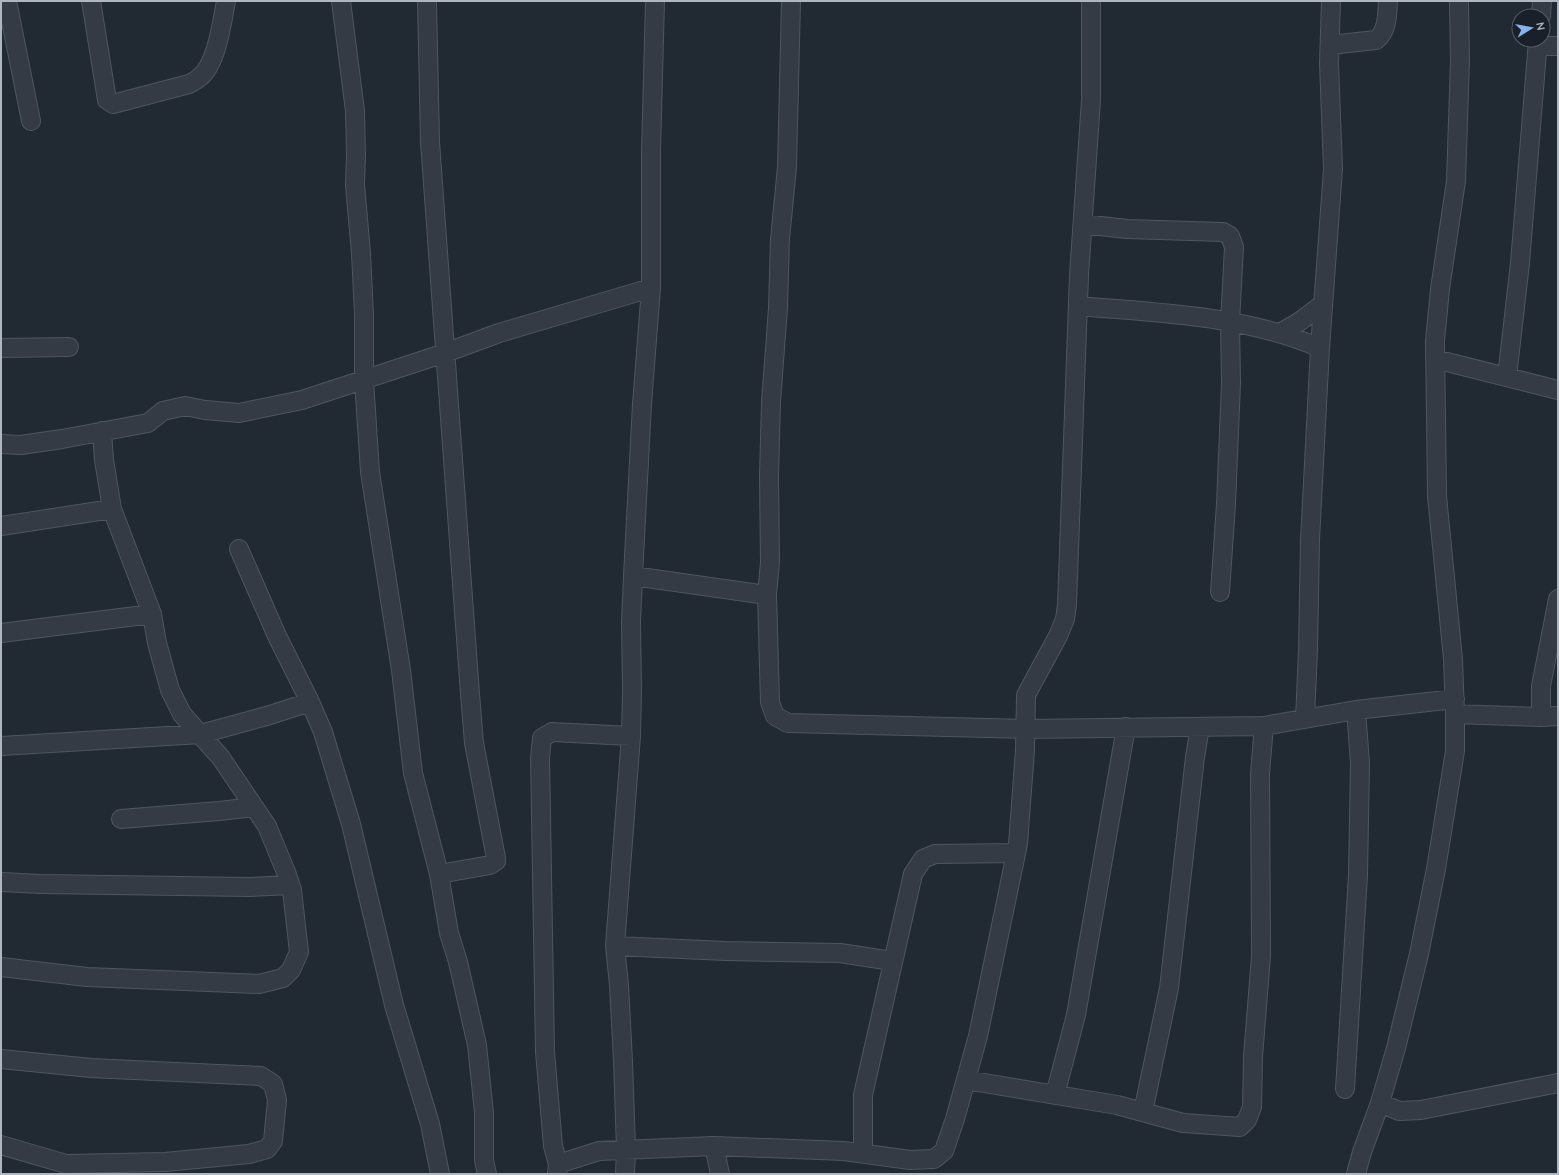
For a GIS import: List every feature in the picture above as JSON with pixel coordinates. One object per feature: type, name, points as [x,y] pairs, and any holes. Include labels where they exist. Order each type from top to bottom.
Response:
[{"type":"street","points":[[7,1],[31,121]]},
{"type":"street","points":[[91,1],[107,100],[113,104],[190,84],[200,77],[208,68],[215,51],[226,1]]},
{"type":"street","points":[[341,1],[355,111],[355,185],[362,253],[364,380],[370,472],[401,670],[413,773],[439,874],[448,933],[458,962],[477,1046],[484,1113],[484,1160],[487,1174]]},
{"type":"street","points":[[427,1],[430,142],[474,743],[496,858],[496,862],[490,866],[439,874]]},
{"type":"street","points":[[625,1174],[626,1149],[621,1023],[615,946],[631,736],[631,622],[633,576],[642,404],[651,288],[651,151],[655,1]]},
{"type":"street","points":[[791,1],[787,167],[780,239],[778,308],[771,402],[769,476],[770,562],[767,595],[770,702],[775,716],[788,723],[1025,729],[1264,726],[1356,710],[1455,706],[1550,716],[1541,686],[1558,599]]},
{"type":"street","points":[[631,736],[552,732],[542,738],[540,757],[545,1052],[553,1146],[558,1169],[599,1151],[714,1146],[844,1151],[910,1160],[934,1158],[944,1150],[978,1036],[1016,853],[1025,750],[1026,695],[1058,636],[1065,619],[1067,605],[1078,306],[1091,100],[1091,1]]},
{"type":"street","points":[[1305,719],[1310,540],[1320,348],[1333,169],[1330,45],[1331,1]]},
{"type":"street","points":[[1330,45],[1376,40],[1382,36],[1387,18],[1388,1]]},
{"type":"street","points":[[1356,1174],[1362,1152],[1380,1103],[1396,1048],[1419,954],[1436,868],[1455,751],[1453,659],[1437,496],[1435,341],[1440,289],[1456,181],[1460,60],[1459,1]]},
{"type":"street","points":[[1507,377],[1520,263],[1538,48]]},
{"type":"street","points":[[1083,224],[1127,229],[1223,232],[1230,236],[1234,247],[1230,322],[1231,383],[1226,504],[1220,592]]},
{"type":"street","points":[[1,444],[21,445],[148,423],[163,411],[185,406],[230,413],[248,412],[302,400],[445,353],[500,333],[651,288]]},
{"type":"street","points":[[1280,333],[1299,322],[1323,304]]},
{"type":"street","points":[[1078,306],[1206,318],[1230,322],[1280,333],[1320,348]]},
{"type":"street","points":[[1,348],[68,347]]},
{"type":"street","points":[[1435,359],[1558,390]]},
{"type":"street","points":[[1,967],[87,977],[259,984],[283,978],[292,970],[299,952],[290,885],[267,826],[221,758],[182,714],[170,690],[157,643],[152,614],[112,509],[104,460],[102,431]]},
{"type":"street","points":[[1,526],[112,509]]},
{"type":"street","points":[[240,549],[277,636],[310,702],[323,732],[351,824],[394,1005],[430,1124],[440,1174]]},
{"type":"street","points":[[633,576],[767,595]]},
{"type":"street","points":[[1,633],[152,614]]},
{"type":"street","points":[[1,746],[201,734],[270,716],[310,702]]},
{"type":"street","points":[[1345,1089],[1349,1045],[1358,875],[1360,762],[1356,710]]},
{"type":"street","points":[[966,1080],[1117,1106],[1183,1123],[1240,1127],[1247,1120],[1252,1106],[1253,1057],[1261,956],[1260,774],[1264,726]]},
{"type":"street","points":[[1055,1095],[1076,1015],[1126,727]]},
{"type":"street","points":[[1143,1112],[1169,988],[1181,894],[1195,757],[1200,727]]},
{"type":"street","points":[[121,818],[219,811],[254,806]]},
{"type":"street","points":[[863,1154],[863,1095],[892,961],[913,874],[923,859],[935,854],[1016,853]]},
{"type":"street","points":[[1,882],[250,887],[290,885]]},
{"type":"street","points":[[615,946],[726,951],[840,953],[892,961]]},
{"type":"street","points":[[1,1058],[91,1068],[261,1076],[273,1084],[276,1100],[273,1141],[267,1149],[249,1154],[165,1162],[66,1164],[1,1145]]},
{"type":"street","points":[[1380,1103],[1399,1110],[1421,1110],[1558,1083]]},
{"type":"street","points":[[714,1146],[720,1174]]}]
